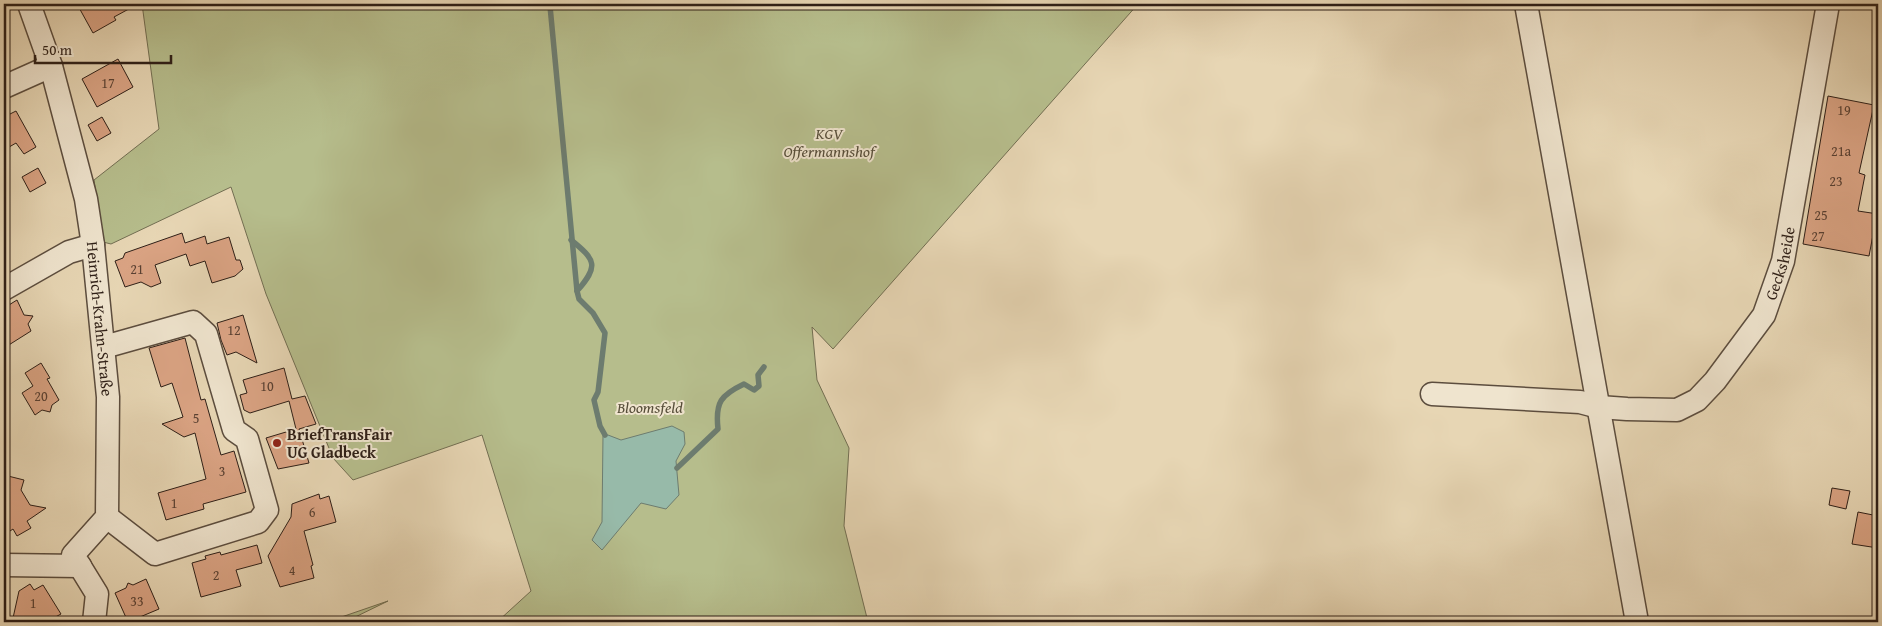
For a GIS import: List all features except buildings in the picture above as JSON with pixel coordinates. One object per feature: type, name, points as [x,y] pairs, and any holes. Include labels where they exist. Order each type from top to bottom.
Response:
[{"type":"street","name":"Heinrich-Krahn-Straße","points":[[30,4],[51,66],[86,199],[93,245],[108,397],[107,517]]},
{"type":"street","points":[[1526,4],[1637,622]]},
{"type":"street","name":"Gecksheide","points":[[1432,394],[1580,402],[1599,407],[1677,410],[1698,400],[1715,381],[1764,315],[1783,261],[1828,4]]},
{"type":"street","points":[[4,87],[51,66]]},
{"type":"street","points":[[4,289],[70,252],[93,245]]},
{"type":"street","points":[[94,622],[97,594],[73,555],[107,517],[155,554],[258,522],[266,510],[247,439],[234,430],[206,334],[193,322],[104,347]]},
{"type":"street","points":[[5,564],[80,566]]},
{"type":"green space","points":[[142,4],[1138,4],[833,349],[812,327],[817,380],[849,448],[844,526],[868,622],[497,622],[531,591],[482,435],[353,480],[333,458],[266,294],[231,187],[111,244],[103,242],[94,180],[159,129]]},
{"type":"green space","points":[[388,601],[345,622],[327,622]]},
{"type":"shaded area","points":[[672,426],[684,432],[685,444],[676,461],[679,495],[666,509],[641,503],[602,550],[592,540],[602,522],[603,435],[621,440]]},
{"type":"waterway","points":[[550,6],[577,291],[579,299],[593,313],[605,333],[598,392],[594,400],[600,426],[605,435]]},
{"type":"waterway","points":[[571,240],[586,253],[592,264],[589,275],[577,291]]},
{"type":"waterway","points":[[677,468],[718,429],[717,420],[721,400],[744,384],[754,390],[759,386],[758,375],[764,367]]},
{"type":"place","name":"BriefTransFair UG Gladbeck","points":[[277,443]]},
{"type":"park label","name":"KGV Offermannshof","points":[[829,142]]},
{"type":"park label","name":"Bloomsfeld","points":[[650,407]]}]
